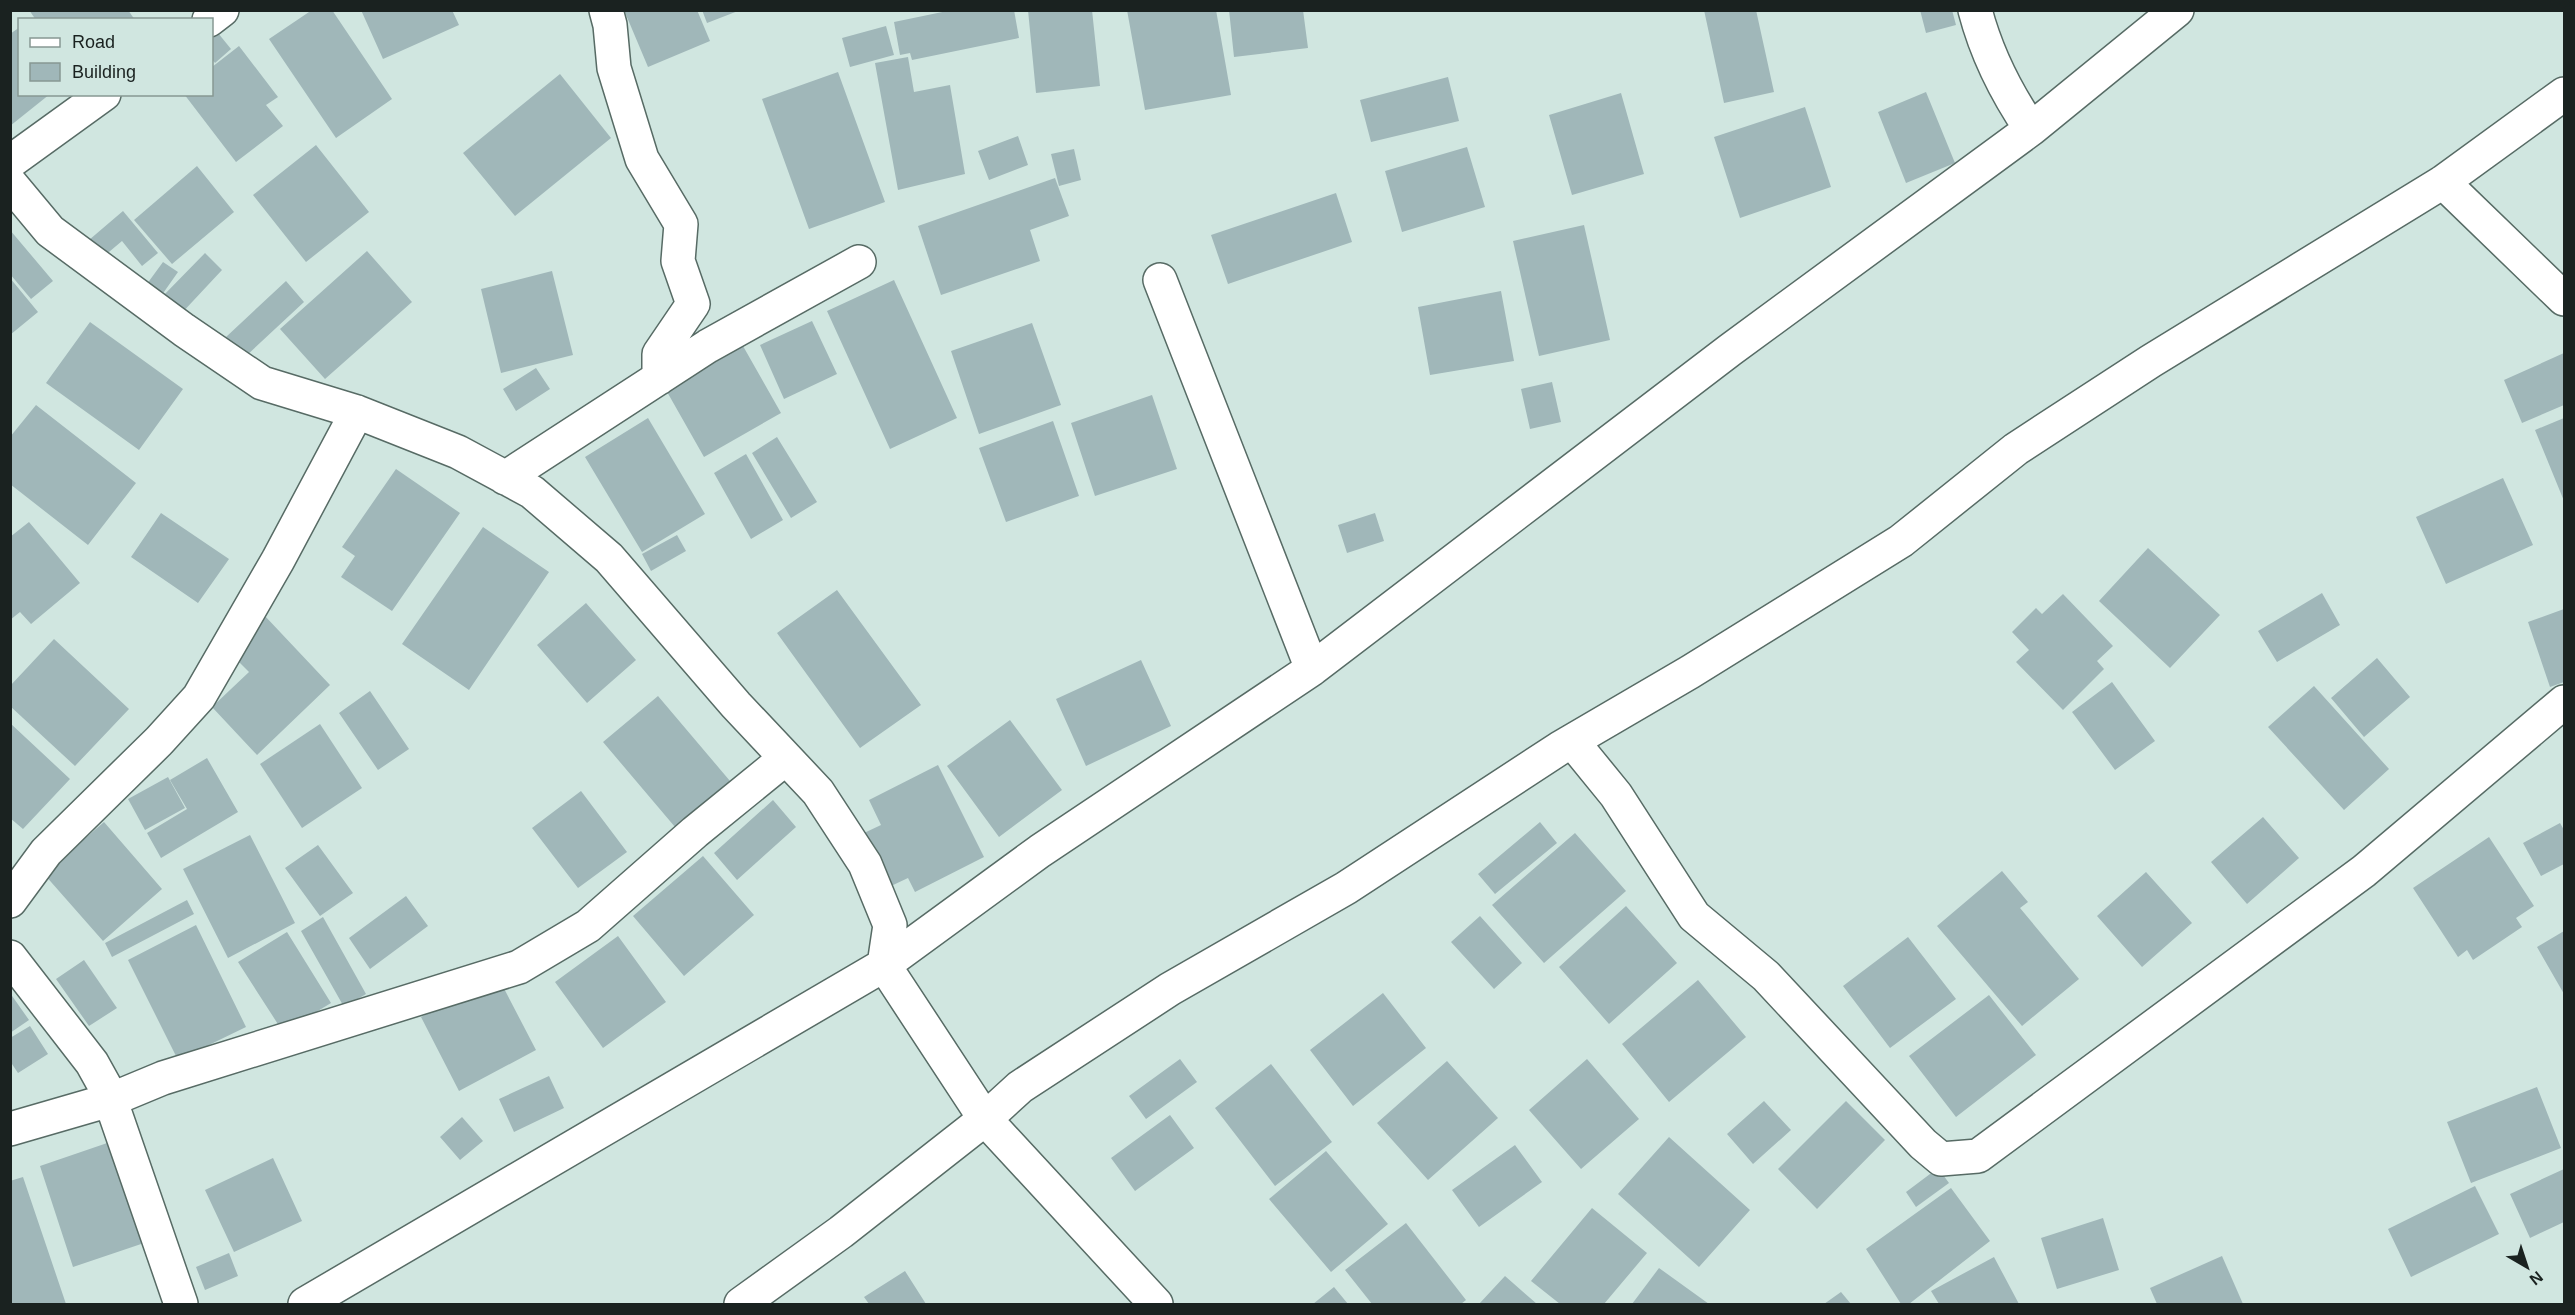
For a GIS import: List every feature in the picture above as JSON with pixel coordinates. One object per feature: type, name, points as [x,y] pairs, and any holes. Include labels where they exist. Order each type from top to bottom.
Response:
[{"type":"street","points":[[606,10],[615,68],[642,159],[681,224],[678,261],[693,304],[659,354],[659,378]]},
{"type":"street","points":[[1975,10],[1980,30],[2012,98],[2031,129]]},
{"type":"street","points":[[305,1305],[884,965],[1040,851],[1312,669],[1721,357],[2031,129],[2177,10]]},
{"type":"street","points":[[741,1305],[841,1232],[985,1119],[1020,1087],[1170,989],[1346,888],[1572,741],[1690,672],[1900,541],[2016,449],[2162,355],[2443,182],[2565,94]]},
{"type":"street","points":[[10,162],[101,96]]},
{"type":"street","points":[[2443,182],[2565,299]]},
{"type":"street","points":[[10,183],[50,231],[184,330],[262,383],[357,412],[458,452],[532,492],[609,558],[736,705],[819,792],[866,864],[890,925],[884,965],[985,1119],[1156,1305]]},
{"type":"street","points":[[505,478],[708,345],[860,262]]},
{"type":"street","points":[[1160,280],[1312,669]]},
{"type":"street","points":[[10,901],[46,852],[159,741],[199,697],[278,560],[357,412]]},
{"type":"street","points":[[1572,741],[1616,795],[1694,916],[1766,976],[1923,1144],[1941,1159],[1977,1156],[2364,871],[2565,702]]},
{"type":"street","points":[[10,1129],[110,1100],[163,1078],[519,966],[588,926],[695,832],[786,758]]},
{"type":"street","points":[[10,957],[92,1063],[110,1100],[181,1305]]},
{"type":"building","points":[[29,10],[128,10],[134,18],[35,18]]},
{"type":"building","points":[[312,10],[332,10],[392,99],[336,138],[269,39]]},
{"type":"building","points":[[361,10],[452,10],[459,25],[383,59]]},
{"type":"building","points":[[624,10],[697,10],[710,41],[648,67]]},
{"type":"building","points":[[702,10],[738,10],[738,11],[707,23]]},
{"type":"building","points":[[952,10],[1014,10],[1019,38],[912,60],[910,53],[900,55],[894,22]]},
{"type":"building","points":[[1028,10],[1092,10],[1100,86],[1036,93]]},
{"type":"building","points":[[1127,10],[1216,10],[1231,95],[1145,110]]},
{"type":"building","points":[[1229,10],[1303,10],[1308,48],[1234,57]]},
{"type":"building","points":[[1704,10],[1756,10],[1774,92],[1724,103]]},
{"type":"building","points":[[1920,10],[1952,10],[1956,25],[1926,33]]},
{"type":"building","points":[[886,26],[894,55],[850,67],[842,38]]},
{"type":"building","points":[[18,28],[18,96],[48,96],[10,126],[10,34]]},
{"type":"building","points":[[218,33],[231,49],[215,63],[213,60],[213,38]]},
{"type":"building","points":[[239,46],[278,97],[266,105],[283,126],[236,162],[186,96],[213,96],[213,66]]},
{"type":"building","points":[[908,57],[914,92],[950,85],[965,174],[898,190],[875,63]]},
{"type":"building","points":[[838,72],[885,202],[809,229],[762,99]]},
{"type":"building","points":[[560,74],[611,138],[515,216],[463,153]]},
{"type":"building","points":[[1448,77],[1459,121],[1371,142],[1360,100]]},
{"type":"building","points":[[1926,92],[1955,163],[1906,183],[1878,112]]},
{"type":"building","points":[[1621,93],[1644,174],[1572,195],[1549,115]]},
{"type":"building","points":[[1805,107],[1831,187],[1740,218],[1714,137]]},
{"type":"building","points":[[1018,136],[1028,165],[989,180],[978,151]]},
{"type":"building","points":[[316,145],[369,212],[306,262],[253,195]]},
{"type":"building","points":[[1467,147],[1485,207],[1402,232],[1385,171]]},
{"type":"building","points":[[1074,149],[1081,180],[1059,186],[1051,154]]},
{"type":"building","points":[[197,166],[234,212],[172,264],[134,220]]},
{"type":"building","points":[[1055,178],[1069,216],[1030,230],[1040,261],[941,295],[918,226]]},
{"type":"building","points":[[1336,193],[1352,242],[1228,284],[1211,235]]},
{"type":"building","points":[[123,211],[158,253],[142,266],[122,241],[103,257],[89,240]]},
{"type":"building","points":[[1584,225],[1610,340],[1539,356],[1513,241]]},
{"type":"building","points":[[10,230],[53,281],[31,299],[10,274]]},
{"type":"building","points":[[367,251],[412,302],[325,379],[280,329]]},
{"type":"building","points":[[205,253],[222,270],[179,316],[161,298]]},
{"type":"building","points":[[163,262],[178,272],[159,299],[144,288]]},
{"type":"building","points":[[552,271],[573,355],[501,373],[481,289]]},
{"type":"building","points":[[10,278],[38,312],[10,335]]},
{"type":"building","points":[[894,280],[957,418],[890,449],[827,311]]},
{"type":"building","points":[[286,281],[304,302],[245,357],[226,337]]},
{"type":"building","points":[[1501,291],[1514,361],[1430,375],[1418,307]]},
{"type":"building","points":[[812,321],[837,374],[784,399],[760,345]]},
{"type":"building","points":[[90,322],[183,389],[139,450],[46,383]]},
{"type":"building","points":[[1032,323],[1061,405],[979,434],[951,351]]},
{"type":"building","points":[[743,346],[781,413],[704,457],[666,390]]},
{"type":"building","points":[[2564,353],[2564,405],[2522,423],[2504,380]]},
{"type":"building","points":[[536,368],[550,389],[516,411],[503,389]]},
{"type":"building","points":[[1552,382],[1561,422],[1530,429],[1521,389]]},
{"type":"building","points":[[1152,395],[1177,469],[1095,496],[1071,423]]},
{"type":"building","points":[[36,405],[136,483],[88,545],[10,484],[10,437]]},
{"type":"building","points":[[648,418],[705,514],[642,552],[585,457]]},
{"type":"building","points":[[2564,418],[2564,501],[2535,430]]},
{"type":"building","points":[[1053,421],[1079,496],[1006,522],[979,448]]},
{"type":"building","points":[[777,437],[817,502],[791,518],[752,453]]},
{"type":"building","points":[[746,454],[783,520],[751,539],[714,473]]},
{"type":"building","points":[[396,469],[460,513],[392,611],[341,577],[355,556],[342,547]]},
{"type":"building","points":[[2503,478],[2533,545],[2446,584],[2416,517]]},
{"type":"building","points":[[161,513],[229,559],[198,603],[131,557]]},
{"type":"building","points":[[1375,513],[1384,541],[1347,553],[1338,525]]},
{"type":"building","points":[[29,522],[80,583],[31,624],[20,612],[10,620],[10,537]]},
{"type":"building","points":[[483,527],[549,572],[469,690],[402,644]]},
{"type":"building","points":[[677,535],[686,551],[651,571],[642,554]]},
{"type":"building","points":[[2148,548],[2220,615],[2170,668],[2099,601]]},
{"type":"building","points":[[837,590],[921,705],[860,748],[777,633]]},
{"type":"building","points":[[2322,593],[2340,625],[2277,662],[2258,631]]},
{"type":"building","points":[[2063,594],[2113,646],[2097,661],[2104,669],[2063,710],[2016,662],[2029,650],[2012,632],[2036,608],[2042,614]]},
{"type":"building","points":[[586,603],[636,660],[587,703],[537,645]]},
{"type":"building","points":[[2564,609],[2564,682],[2550,687],[2528,622]]},
{"type":"building","points":[[264,615],[330,685],[257,755],[212,707],[249,672],[232,655]]},
{"type":"building","points":[[54,639],[129,709],[75,766],[10,706],[10,686]]},
{"type":"building","points":[[2377,658],[2410,697],[2364,737],[2331,698]]},
{"type":"building","points":[[1141,660],[1171,726],[1086,766],[1056,699]]},
{"type":"building","points":[[2112,682],[2155,741],[2115,770],[2072,712]]},
{"type":"building","points":[[2314,686],[2389,769],[2344,810],[2268,727]]},
{"type":"building","points":[[370,691],[409,749],[378,770],[339,713]]},
{"type":"building","points":[[658,696],[730,781],[675,827],[603,742]]},
{"type":"building","points":[[1010,720],[1062,790],[999,837],[947,766]]},
{"type":"building","points":[[10,723],[70,779],[23,829],[10,818]]},
{"type":"building","points":[[320,724],[362,788],[302,828],[260,764]]},
{"type":"building","points":[[207,758],[238,812],[161,858],[147,833],[187,809],[170,780]]},
{"type":"building","points":[[938,765],[984,857],[915,892],[908,878],[891,886],[864,833],[881,825],[869,800]]},
{"type":"building","points":[[168,777],[185,808],[145,830],[128,799]]},
{"type":"building","points":[[581,791],[627,852],[578,888],[532,828]]},
{"type":"building","points":[[773,800],[796,827],[737,880],[714,853]]},
{"type":"building","points":[[2263,817],[2299,858],[2247,904],[2211,862]]},
{"type":"building","points":[[104,822],[162,889],[103,941],[44,874]]},
{"type":"building","points":[[1540,822],[1557,843],[1495,894],[1478,874]]},
{"type":"building","points":[[2560,823],[2564,830],[2564,864],[2541,876],[2523,843]]},
{"type":"building","points":[[1575,833],[1626,891],[1544,963],[1492,905]]},
{"type":"building","points":[[250,835],[295,923],[228,958],[183,869]]},
{"type":"building","points":[[2489,837],[2534,906],[2516,918],[2522,927],[2473,960],[2467,950],[2458,957],[2413,888]]},
{"type":"building","points":[[318,845],[353,893],[320,916],[285,868]]},
{"type":"building","points":[[703,856],[754,915],[684,976],[633,916]]},
{"type":"building","points":[[2002,871],[2028,902],[2020,908],[2079,979],[2022,1026],[1937,926]]},
{"type":"building","points":[[2146,872],[2192,923],[2142,967],[2097,916]]},
{"type":"building","points":[[406,896],[428,926],[370,969],[349,938]]},
{"type":"building","points":[[187,900],[194,914],[112,957],[105,943]]},
{"type":"building","points":[[1626,906],[1677,963],[1609,1024],[1559,967]]},
{"type":"building","points":[[1480,916],[1522,963],[1494,989],[1451,942]]},
{"type":"building","points":[[323,917],[366,994],[344,1007],[301,931]]},
{"type":"building","points":[[196,925],[246,1027],[178,1060],[128,960]]},
{"type":"building","points":[[2564,931],[2564,994],[2537,947]]},
{"type":"building","points":[[287,932],[331,1003],[283,1032],[238,962]]},
{"type":"building","points":[[618,936],[666,1002],[603,1048],[555,982]]},
{"type":"building","points":[[1908,937],[1956,999],[1890,1048],[1843,986]]},
{"type":"building","points":[[84,960],[117,1008],[89,1026],[56,979]]},
{"type":"building","points":[[498,977],[536,1050],[459,1091],[421,1017]]},
{"type":"building","points":[[1698,980],[1746,1037],[1669,1102],[1622,1044]]},
{"type":"building","points":[[10,993],[29,1020],[10,1033]]},
{"type":"building","points":[[1383,993],[1426,1048],[1353,1106],[1310,1050]]},
{"type":"building","points":[[1989,995],[2036,1055],[1956,1117],[1909,1056]]},
{"type":"building","points":[[30,1026],[48,1054],[18,1073],[10,1061],[10,1038]]},
{"type":"building","points":[[1180,1059],[1197,1082],[1146,1119],[1129,1096]]},
{"type":"building","points":[[1587,1059],[1639,1119],[1581,1169],[1529,1110]]},
{"type":"building","points":[[1447,1061],[1498,1118],[1428,1180],[1377,1123]]},
{"type":"building","points":[[1271,1064],[1332,1142],[1275,1186],[1215,1108]]},
{"type":"building","points":[[549,1076],[564,1108],[514,1132],[499,1099]]},
{"type":"building","points":[[2537,1087],[2561,1148],[2471,1183],[2447,1122]]},
{"type":"building","points":[[1764,1101],[1791,1130],[1753,1164],[1727,1134]]},
{"type":"building","points":[[1846,1101],[1885,1140],[1817,1209],[1778,1169]]},
{"type":"building","points":[[1170,1115],[1194,1148],[1135,1191],[1111,1158]]},
{"type":"building","points":[[462,1117],[483,1141],[460,1160],[440,1137]]},
{"type":"building","points":[[1669,1137],[1750,1210],[1699,1267],[1618,1194]]},
{"type":"building","points":[[116,1140],[150,1241],[73,1267],[40,1166]]},
{"type":"building","points":[[1515,1145],[1542,1182],[1479,1227],[1452,1190]]},
{"type":"building","points":[[1326,1151],[1388,1224],[1331,1272],[1269,1199]]},
{"type":"building","points":[[273,1158],[302,1221],[234,1252],[205,1190]]},
{"type":"building","points":[[1938,1168],[1949,1183],[1916,1207],[1906,1192]]},
{"type":"building","points":[[2564,1169],[2564,1222],[2530,1238],[2510,1194]]},
{"type":"building","points":[[23,1177],[66,1304],[10,1304],[10,1181]]},
{"type":"building","points":[[2475,1186],[2499,1234],[2411,1277],[2388,1229]]},
{"type":"building","points":[[1951,1188],[1990,1241],[1909,1304],[1901,1304],[1866,1249]]},
{"type":"building","points":[[1592,1208],[1647,1253],[1604,1304],[1560,1304],[1531,1281]]},
{"type":"building","points":[[2103,1218],[2119,1270],[2057,1289],[2041,1238]]},
{"type":"building","points":[[1406,1223],[1466,1300],[1461,1304],[1372,1304],[1345,1270]]},
{"type":"building","points":[[229,1253],[238,1276],[205,1290],[196,1267]]},
{"type":"building","points":[[2222,1256],[2243,1304],[2157,1304],[2150,1288]]},
{"type":"building","points":[[1994,1257],[2019,1304],[1939,1304],[1931,1291]]},
{"type":"building","points":[[1659,1268],[1709,1304],[1632,1304]]},
{"type":"building","points":[[905,1271],[926,1304],[869,1304],[864,1297]]},
{"type":"building","points":[[1505,1276],[1537,1304],[1479,1304]]},
{"type":"building","points":[[1334,1287],[1348,1304],[1313,1304]]},
{"type":"building","points":[[1841,1292],[1851,1304],[1824,1304]]}]
